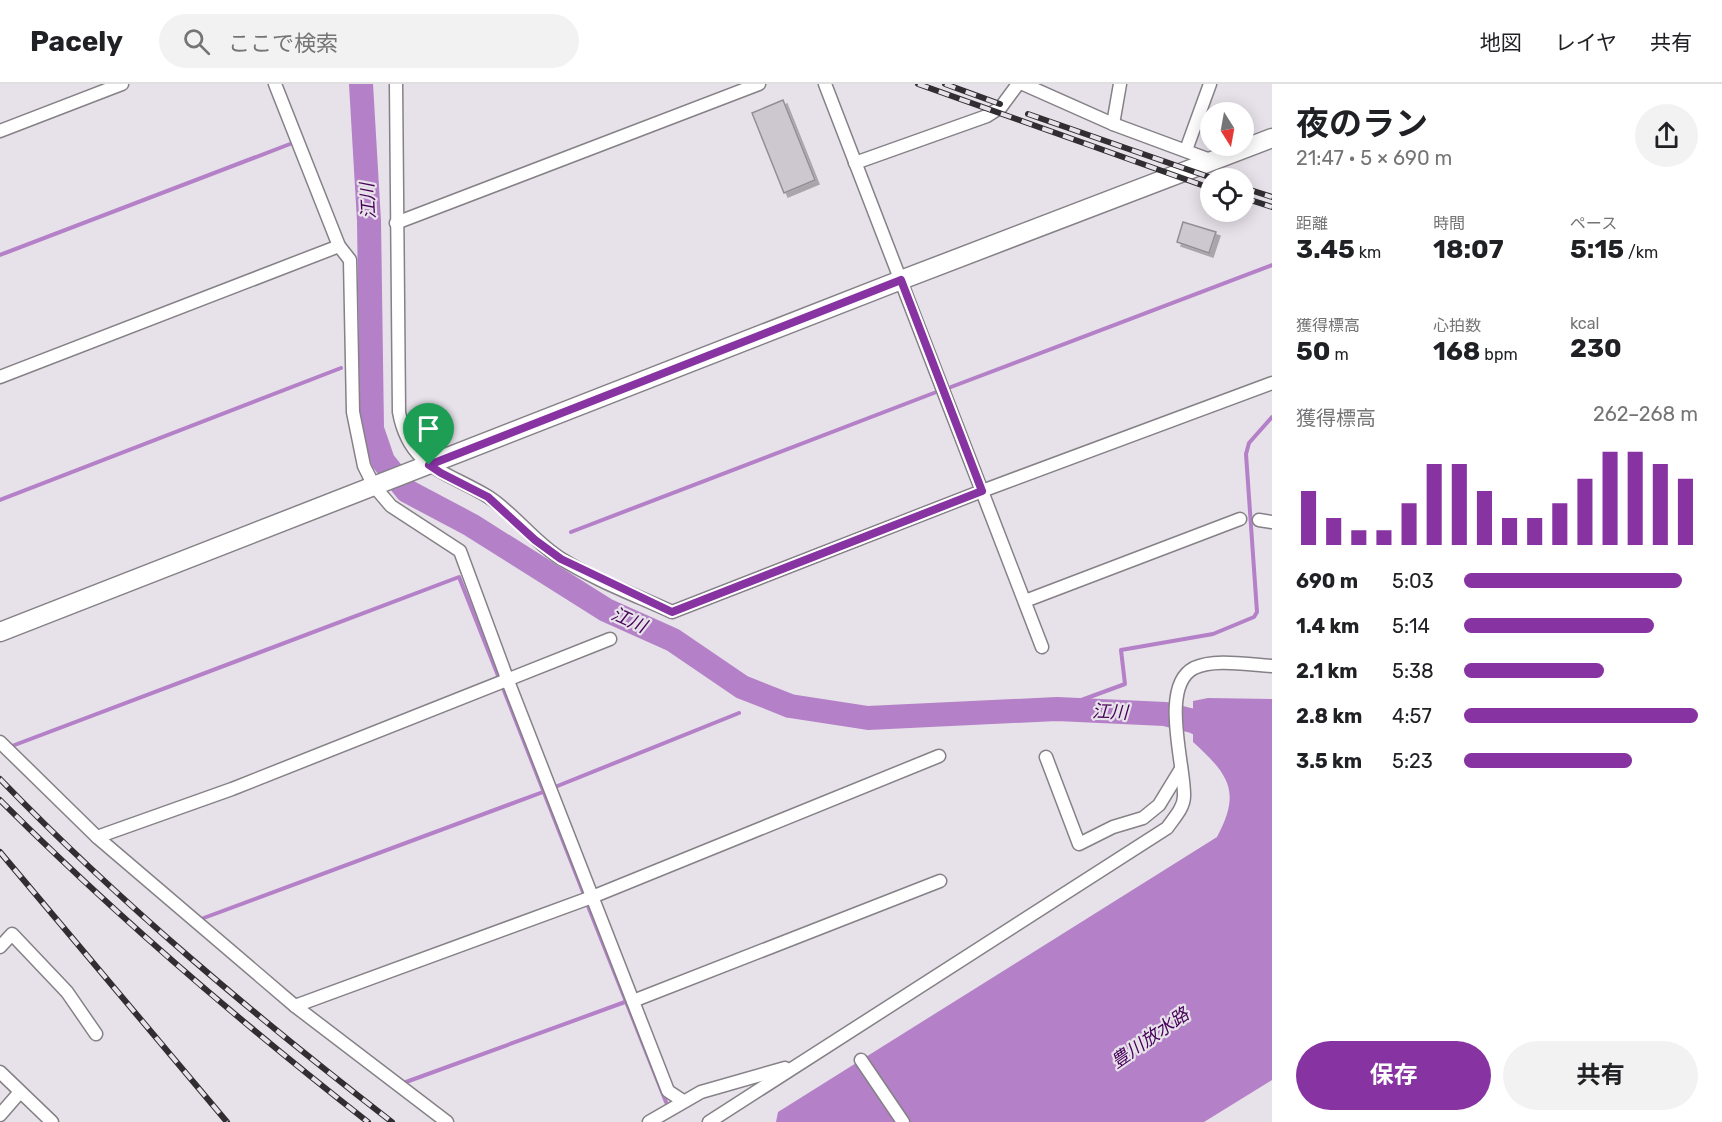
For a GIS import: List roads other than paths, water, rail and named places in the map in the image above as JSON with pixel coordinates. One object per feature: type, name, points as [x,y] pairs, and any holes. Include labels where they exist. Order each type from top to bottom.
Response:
[{"type":"street","points":[[0,131],[122,84]]},
{"type":"street","points":[[275,84],[339,246],[350,260],[353,412],[364,466],[391,506],[460,551],[508,681],[668,1091],[683,1101]]},
{"type":"street","points":[[396,84],[399,412],[403,430],[410,444],[426,466],[488,497],[535,540],[561,559],[672,612],[982,491],[1272,382]]},
{"type":"street","points":[[396,223],[759,84]]},
{"type":"street","points":[[825,84],[1042,647]]},
{"type":"street","points":[[855,163],[987,117],[1001,107],[1018,84]]},
{"type":"street","points":[[1024,84],[1113,124],[1210,160]]},
{"type":"street","points":[[1113,124],[1120,84]]},
{"type":"street","points":[[1186,150],[1209,84]]},
{"type":"street","points":[[0,632],[901,280],[1272,138]]},
{"type":"street","points":[[0,377],[339,246]]},
{"type":"street","points":[[1025,601],[1240,519]]},
{"type":"street","points":[[1259,520],[1272,522]]},
{"type":"street","points":[[97,837],[232,789],[610,639]]},
{"type":"street","points":[[709,1122],[1167,828],[1179,812],[1185,798],[1176,737],[1177,694],[1181,681],[1192,669],[1207,664],[1272,666]]},
{"type":"street","points":[[0,742],[97,837],[295,1006],[447,1122]]},
{"type":"street","points":[[295,1006],[592,897],[939,756]]},
{"type":"street","points":[[1046,757],[1079,844],[1113,828],[1143,818],[1159,805],[1181,769]]},
{"type":"street","points":[[633,1001],[940,881]]},
{"type":"street","points":[[0,946],[12,934],[67,992],[96,1034]]},
{"type":"street","points":[[861,1060],[903,1122]]},
{"type":"street","points":[[648,1122],[701,1092],[798,1064]]},
{"type":"street","points":[[0,1072],[52,1122]]},
{"type":"street","points":[[0,1115],[20,1092]]},
{"type":"water","name":"豊川放水路","points":[[1208,698],[1272,699],[1272,1080],[1204,1122],[776,1122],[778,1112],[1217,837],[1229,807],[1228,784],[1215,764],[1193,742],[1193,701]]},
{"type":"waterway","name":"江川","points":[[361,84],[369,221],[372,429],[383,461],[407,491],[471,525],[606,610],[673,640],[742,687],[790,706],[868,718],[1057,709],[1165,714],[1193,721],[1272,757]]},
{"type":"waterway","points":[[0,255],[290,144]]},
{"type":"waterway","points":[[951,387],[1272,265]]},
{"type":"waterway","points":[[0,500],[341,368]]},
{"type":"waterway","points":[[571,532],[939,391]]},
{"type":"waterway","points":[[1057,709],[1125,684],[1121,650],[1213,634],[1254,617],[1257,612],[1246,454],[1249,443],[1272,417]]},
{"type":"waterway","points":[[12,746],[459,577],[499,678]]},
{"type":"waterway","points":[[503,688],[583,892]]},
{"type":"waterway","points":[[555,787],[739,713]]},
{"type":"waterway","points":[[201,919],[543,792]]},
{"type":"waterway","points":[[588,906],[666,1102]]},
{"type":"waterway","points":[[406,1082],[625,1002]]},
{"type":"railway","points":[[918,84],[1200,184]]},
{"type":"railway","points":[[945,84],[1000,104]]},
{"type":"railway","points":[[1028,114],[1200,174]]},
{"type":"railway","points":[[1254,191],[1272,197]]},
{"type":"railway","points":[[1254,201],[1272,207]]},
{"type":"railway","points":[[0,779],[93,870],[190,958],[392,1122]]},
{"type":"railway","points":[[0,800],[88,885],[179,967],[368,1122]]},
{"type":"railway","points":[[0,852],[227,1122]]}]
